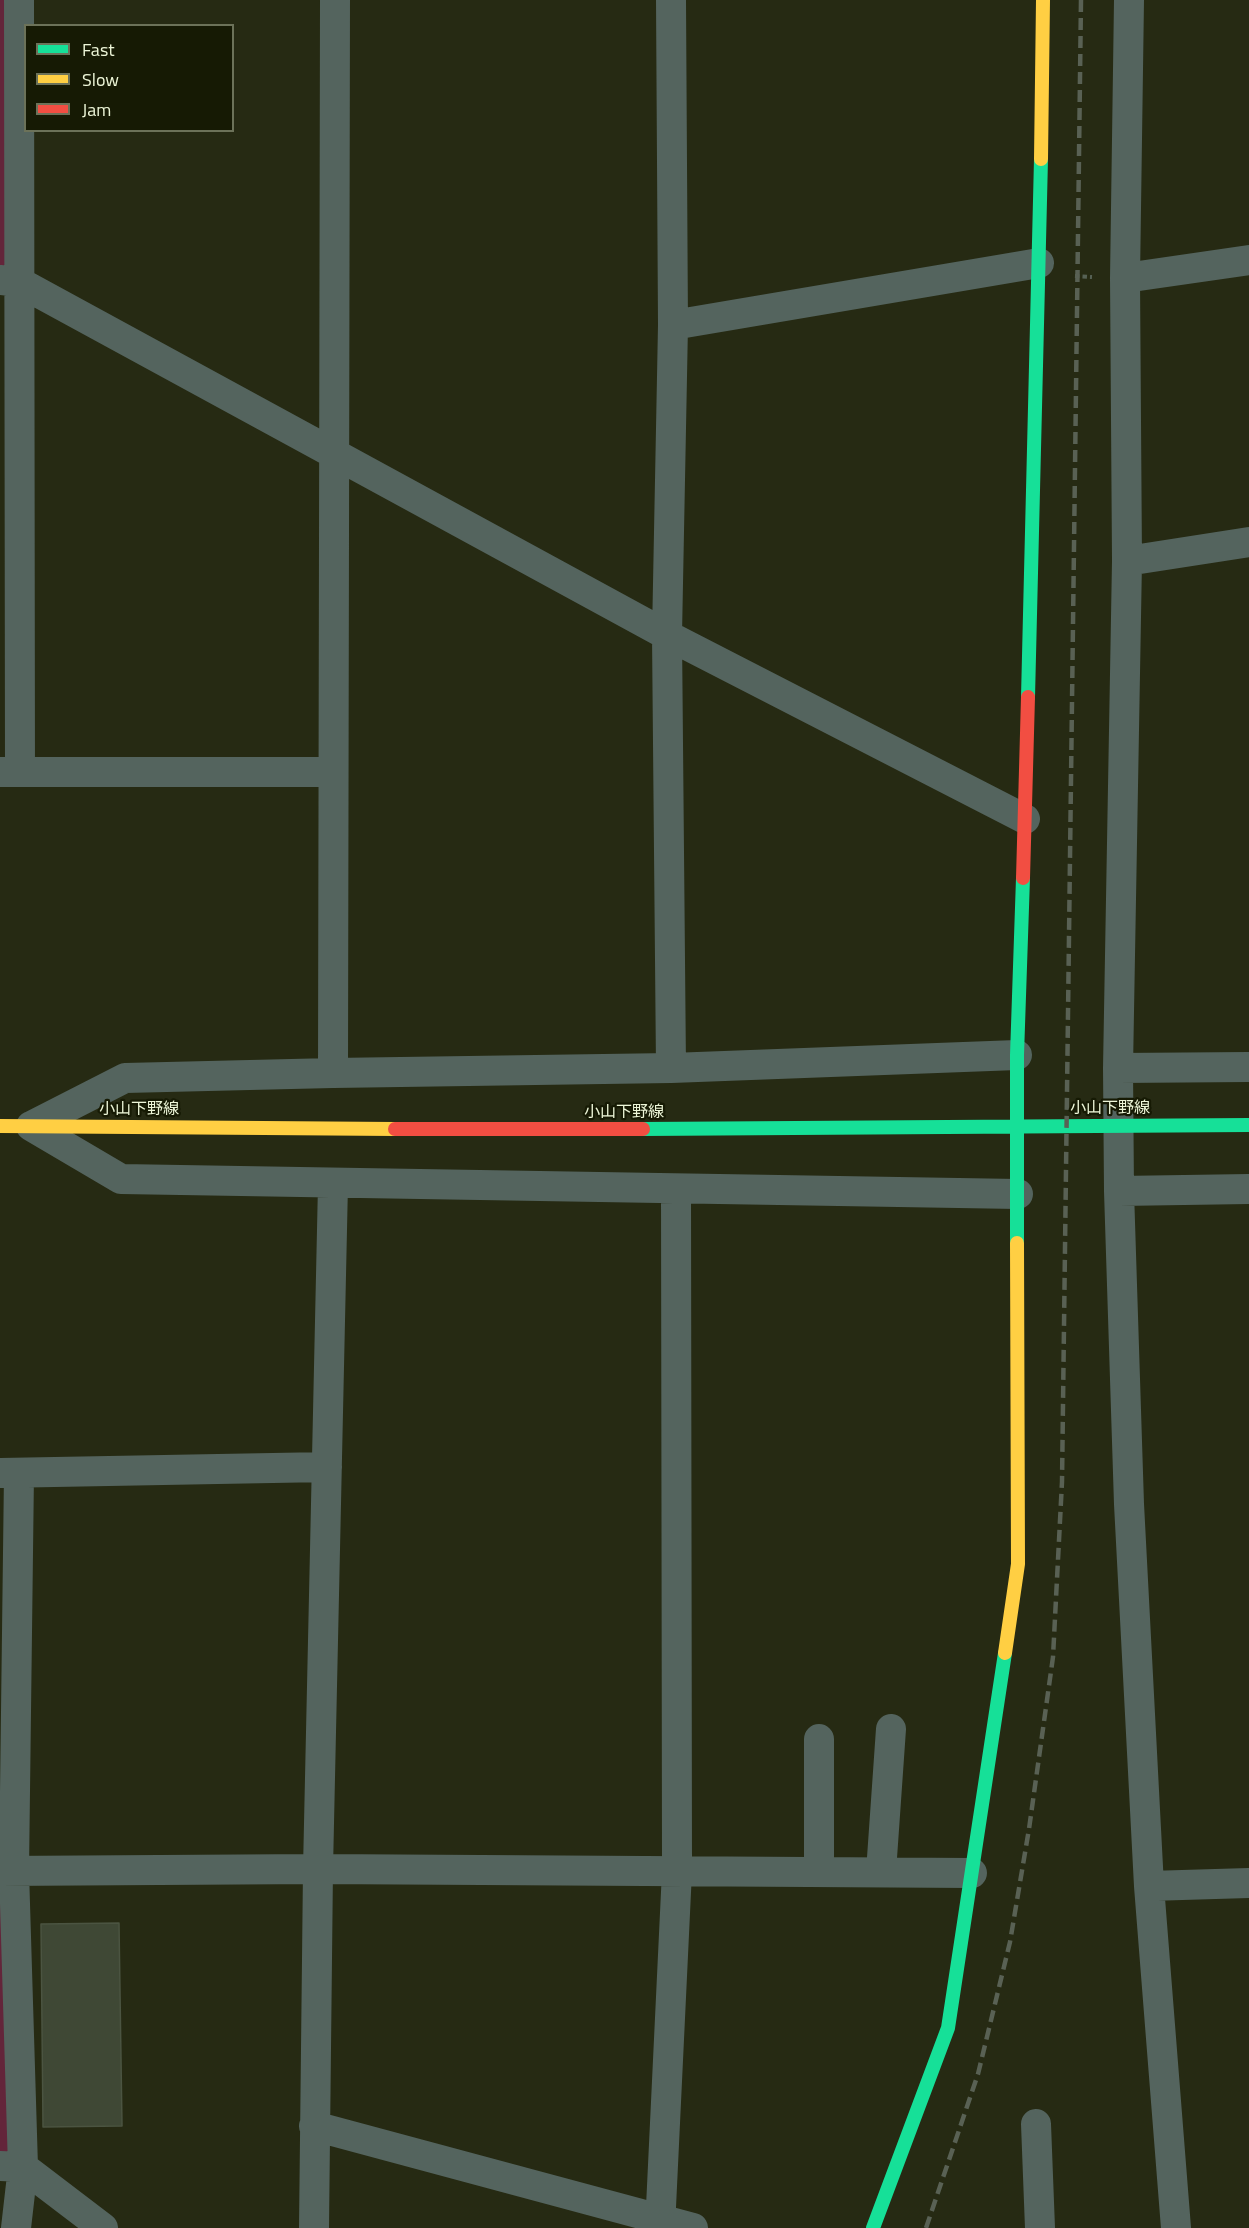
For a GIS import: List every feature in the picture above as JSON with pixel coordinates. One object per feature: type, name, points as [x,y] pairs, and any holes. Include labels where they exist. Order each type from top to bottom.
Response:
[{"type":"street","points":[[19,0],[10,281],[10,772],[332,772]]},
{"type":"street","points":[[333,1073],[335,0]]},
{"type":"street","points":[[671,0],[673,325],[667,635],[671,1068]]},
{"type":"street","points":[[873,2228],[948,2028],[1018,1564],[1017,1055],[1040,268],[1043,0]]},
{"type":"street","points":[[1129,0],[1125,279],[1127,561],[1118,1068],[1119,1191],[1130,1504],[1149,1886],[1176,2228]]},
{"type":"street","points":[[1125,279],[1249,260]]},
{"type":"street","points":[[673,325],[1040,268]]},
{"type":"street","points":[[10,281],[335,454],[667,635],[1025,819]]},
{"type":"street","points":[[1127,561],[1249,542]]},
{"type":"street","points":[[31,1126],[125,1078],[671,1068],[1017,1055]]},
{"type":"street","points":[[1118,1068],[1249,1067]]},
{"type":"street","name":"小山下野線","points":[[0,1126],[551,1130],[1249,1125]]},
{"type":"street","points":[[31,1126],[121,1179],[1018,1194]]},
{"type":"street","points":[[314,2228],[318,1869],[333,1184]]},
{"type":"street","points":[[660,2223],[676,1871],[676,1189]]},
{"type":"street","points":[[1119,1191],[1249,1189]]},
{"type":"street","points":[[16,2228],[11,2166],[7,1871],[9,1473],[327,1467]]},
{"type":"street","points":[[882,1872],[891,1728]]},
{"type":"street","points":[[819,1739],[819,1872]]},
{"type":"street","points":[[7,1871],[318,1869],[972,1873]]},
{"type":"street","points":[[1149,1886],[1249,1883]]},
{"type":"street","points":[[1036,2124],[1040,2228]]},
{"type":"street","points":[[314,2126],[660,2223],[693,2228]]},
{"type":"street","points":[[11,2166],[103,2228]]},
{"type":"path","points":[[1040,268],[1125,279]]},
{"type":"shaded area","points":[[0,0],[5,0],[6,269],[0,269]]},
{"type":"shaded area","points":[[0,1881],[11,2155],[0,2155]]},
{"type":"building","points":[[119,1923],[122,2126],[43,2127],[41,1924]]},
{"type":"railway","points":[[926,2228],[978,2074],[1010,1942],[1029,1829],[1053,1657],[1062,1482],[1081,0]]},
{"type":"traffic: fast","points":[[1028,697],[1041,159]]},
{"type":"traffic: fast","points":[[1017,1243],[1017,1055],[1023,878]]},
{"type":"traffic: fast","points":[[643,1129],[1249,1125]]},
{"type":"traffic: fast","points":[[873,2228],[948,2028],[1005,1653]]},
{"type":"traffic: slow","points":[[1041,159],[1043,0]]},
{"type":"traffic: slow","points":[[0,1126],[395,1129]]},
{"type":"traffic: slow","points":[[1005,1653],[1018,1564],[1017,1243]]},
{"type":"traffic: jam","points":[[1023,878],[1028,697]]},
{"type":"traffic: jam","points":[[395,1129],[643,1129]]}]
